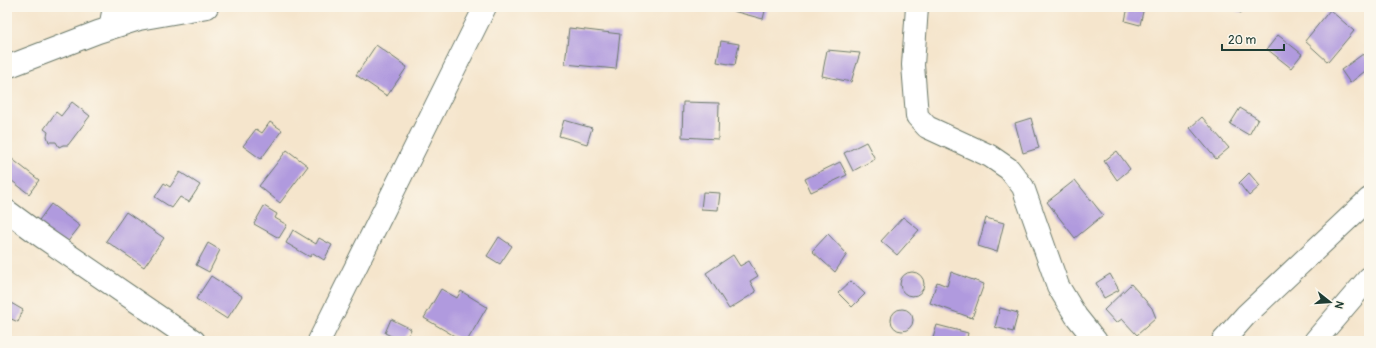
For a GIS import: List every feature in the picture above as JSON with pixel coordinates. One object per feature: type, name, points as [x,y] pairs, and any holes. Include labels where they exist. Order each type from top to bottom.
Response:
[{"type":"street","points":[[110,28],[114,7]]},
{"type":"street","points":[[7,67],[110,28],[139,19],[207,7]]},
{"type":"street","points":[[319,341],[485,7]]},
{"type":"street","points":[[917,7],[913,65],[917,116],[927,127],[990,156],[1009,169],[1023,187],[1058,286],[1076,316],[1096,341]]},
{"type":"street","points":[[1223,341],[1251,310],[1369,199]]},
{"type":"street","points":[[7,211],[194,341]]},
{"type":"street","points":[[1315,341],[1366,284]]},
{"type":"building","points":[[734,7],[766,7],[763,19],[733,11]]},
{"type":"building","points":[[1128,7],[1144,7],[1140,25],[1125,21]]},
{"type":"building","points":[[1229,7],[1244,7],[1241,13]]},
{"type":"building","points":[[1330,10],[1354,31],[1328,62],[1305,41]]},
{"type":"building","points":[[569,28],[620,34],[616,69],[565,64]]},
{"type":"building","points":[[1278,35],[1302,54],[1291,68],[1267,49]]},
{"type":"building","points":[[721,41],[739,44],[735,65],[717,62]]},
{"type":"building","points":[[376,45],[407,67],[387,96],[356,75]]},
{"type":"building","points":[[827,50],[860,53],[851,82],[822,76]]},
{"type":"building","points":[[1363,54],[1369,61],[1369,68],[1350,83],[1341,70]]},
{"type":"building","points":[[72,102],[90,116],[68,145],[59,147],[56,142],[49,142],[47,136],[48,132],[44,129],[56,112],[61,116]]},
{"type":"building","points":[[683,102],[719,103],[718,139],[682,137]]},
{"type":"building","points":[[1240,108],[1258,119],[1249,135],[1230,124]]},
{"type":"building","points":[[1202,117],[1229,148],[1216,159],[1190,128]]},
{"type":"building","points":[[1031,118],[1039,148],[1023,153],[1015,123]]},
{"type":"building","points":[[564,120],[592,128],[587,144],[559,136]]},
{"type":"building","points":[[270,122],[282,130],[261,159],[243,146],[256,129],[262,133]]},
{"type":"building","points":[[866,142],[875,159],[853,171],[844,153]]},
{"type":"building","points":[[287,150],[308,166],[280,203],[259,186]]},
{"type":"building","points":[[1117,151],[1130,169],[1117,180],[1104,161]]},
{"type":"building","points":[[7,155],[39,180],[29,194],[7,177]]},
{"type":"building","points":[[840,162],[847,175],[811,192],[805,179]]},
{"type":"building","points":[[180,172],[200,185],[189,202],[180,197],[172,208],[155,197],[164,183],[170,187]]},
{"type":"building","points":[[1249,173],[1260,186],[1249,196],[1239,183]]},
{"type":"building","points":[[1075,180],[1103,215],[1075,238],[1047,202]]},
{"type":"building","points":[[703,192],[720,193],[718,210],[701,209]]},
{"type":"building","points":[[51,204],[80,226],[62,249],[34,227]]},
{"type":"building","points":[[264,206],[277,214],[275,218],[287,225],[279,238],[254,224]]},
{"type":"building","points":[[126,212],[164,238],[144,267],[106,241]]},
{"type":"building","points":[[903,217],[919,230],[897,255],[881,241]]},
{"type":"building","points":[[986,218],[1004,223],[997,252],[978,246]]},
{"type":"building","points":[[293,230],[316,244],[319,238],[332,245],[324,260],[313,253],[310,257],[286,243]]},
{"type":"building","points":[[828,234],[847,254],[835,272],[812,251]]},
{"type":"building","points":[[499,237],[512,246],[500,264],[487,256]]},
{"type":"building","points":[[208,243],[220,250],[209,272],[196,265]]},
{"type":"building","points":[[733,255],[740,266],[749,261],[758,276],[750,281],[756,292],[729,309],[706,273]]},
{"type":"building","points":[[912,272],[917,273],[923,279],[923,289],[917,295],[912,296],[907,295],[901,289],[900,284],[901,279],[907,273]]},
{"type":"building","points":[[951,272],[984,284],[972,318],[930,303],[937,282],[947,286]]},
{"type":"building","points":[[1110,274],[1119,290],[1104,298],[1096,283]]},
{"type":"building","points":[[211,276],[242,296],[227,319],[196,299]]},
{"type":"building","points":[[851,281],[865,294],[852,307],[838,293]]},
{"type":"building","points":[[1131,284],[1152,308],[1156,318],[1137,335],[1122,319],[1116,323],[1104,310]]},
{"type":"building","points":[[441,289],[457,298],[461,291],[487,307],[467,341],[463,341],[424,318]]},
{"type":"building","points":[[11,303],[23,310],[18,322],[7,317],[7,310]]},
{"type":"building","points":[[1000,308],[1018,313],[1013,332],[995,327]]},
{"type":"building","points":[[902,309],[910,312],[913,320],[910,328],[902,331],[894,328],[891,320],[894,312]]},
{"type":"building","points":[[391,319],[411,329],[406,341],[401,341],[385,333]]},
{"type":"building","points":[[937,325],[968,333],[966,341],[932,341]]}]
